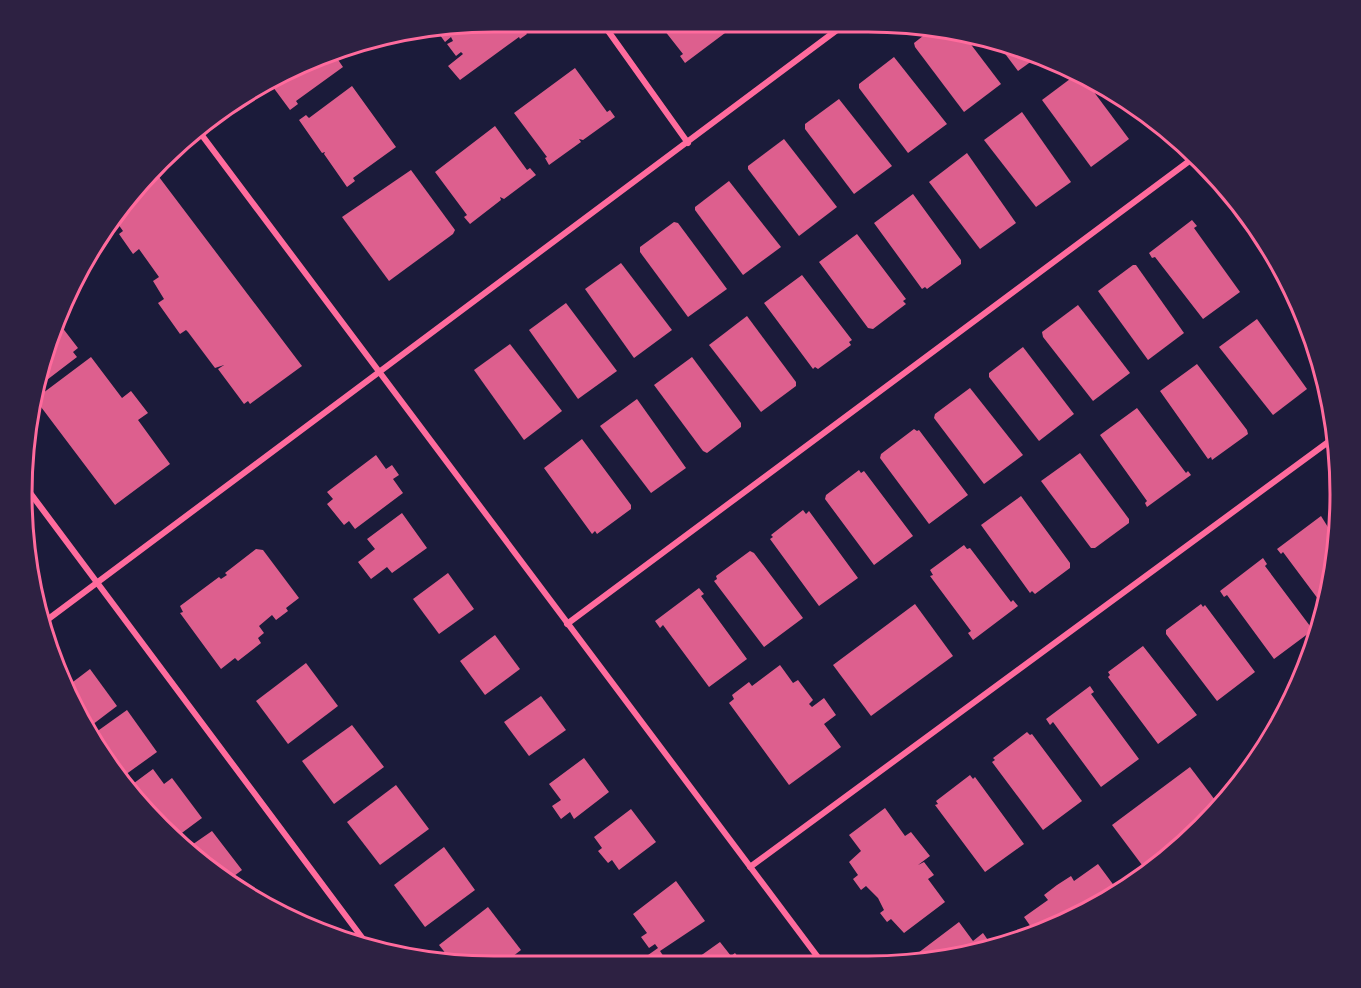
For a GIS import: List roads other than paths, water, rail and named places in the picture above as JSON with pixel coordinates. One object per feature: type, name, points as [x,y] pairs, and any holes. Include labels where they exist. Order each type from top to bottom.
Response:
[{"type":"street","points":[[609,32],[688,143]]},
{"type":"street","points":[[48,619],[834,32]]},
{"type":"street","points":[[202,135],[817,956]]},
{"type":"street","points":[[567,624],[1188,162]]},
{"type":"street","points":[[750,867],[1327,443]]},
{"type":"street","points":[[32,495],[362,937]]}]
